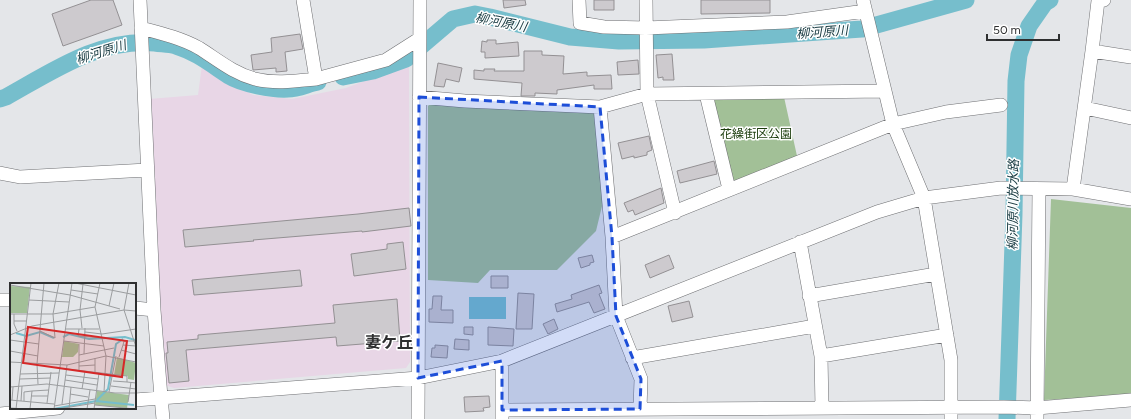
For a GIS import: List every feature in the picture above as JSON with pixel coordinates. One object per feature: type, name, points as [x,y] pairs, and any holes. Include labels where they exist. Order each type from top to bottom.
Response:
[{"type":"street","points":[[140,0],[154,310],[164,419]]},
{"type":"street","points":[[303,0],[316,79]]},
{"type":"street","points":[[418,419],[420,0]]},
{"type":"street","points":[[579,0],[580,23],[604,27],[646,30],[787,22],[865,9],[893,124],[924,198],[952,360],[951,413]]},
{"type":"street","points":[[646,0],[647,94],[675,212]]},
{"type":"street","points":[[1073,189],[1085,108],[1098,1],[1104,0]]},
{"type":"street","points":[[141,32],[168,35],[197,47],[235,72],[256,79],[276,82],[316,79],[386,60],[419,39]]},
{"type":"street","points":[[1092,51],[1131,57]]},
{"type":"street","points":[[419,97],[464,101],[600,107],[647,94],[885,91]]},
{"type":"street","points":[[706,94],[728,189]]},
{"type":"street","points":[[612,237],[728,189],[893,124],[946,112],[1001,105]]},
{"type":"street","points":[[600,107],[612,237],[616,316],[632,358],[642,379],[640,409]]},
{"type":"street","points":[[1085,108],[1131,118]]},
{"type":"street","points":[[0,173],[20,177],[148,170]]},
{"type":"street","points":[[136,400],[418,378],[502,361],[877,212],[924,198],[1001,188],[1073,189],[1131,199]]},
{"type":"street","points":[[1035,412],[1039,189]]},
{"type":"street","points":[[800,242],[809,296],[822,356],[822,408]]},
{"type":"street","points":[[809,296],[936,274]]},
{"type":"street","points":[[136,308],[154,310]]},
{"type":"street","points":[[632,358],[815,326]]},
{"type":"street","points":[[822,356],[947,335]]},
{"type":"street","points":[[502,361],[502,414],[640,409],[706,414],[822,408],[870,413],[951,413],[1004,407],[1035,412],[1131,400]]},
{"type":"street","points":[[0,414],[48,409]]},
{"type":"highlighted area","points":[[419,97],[600,107],[612,237],[616,316],[641,379],[640,409],[502,410],[502,361],[418,378]]},
{"type":"shaded area","points":[[409,64],[410,362],[406,368],[174,388],[165,385],[157,303],[149,99],[198,95],[202,65],[253,95],[292,99],[346,88]]},
{"type":"green space","name":"花繰街区公園","points":[[784,97],[797,156],[732,183],[711,99]]},
{"type":"green space","points":[[430,104],[595,111],[603,202],[596,231],[557,270],[490,270],[478,283],[428,280],[428,106]]},
{"type":"green space","points":[[1051,199],[1131,208],[1131,396],[1044,400]]},
{"type":"water","points":[[469,297],[506,297],[506,319],[469,319]]},
{"type":"building","points":[[91,0],[113,0],[122,25],[63,46],[52,14]]},
{"type":"building","points":[[503,0],[525,0],[526,5],[504,8]]},
{"type":"building","points":[[594,0],[614,0],[614,10],[594,10]]},
{"type":"building","points":[[701,0],[770,0],[770,13],[701,14]]},
{"type":"building","points":[[300,34],[303,49],[285,52],[287,71],[276,72],[276,68],[253,70],[251,55],[272,52],[271,38]]},
{"type":"building","points":[[487,40],[496,40],[496,44],[518,42],[519,56],[485,58],[485,52],[481,52],[482,41],[487,42]]},
{"type":"building","points":[[524,51],[542,51],[542,55],[564,56],[563,74],[587,72],[587,76],[611,75],[612,89],[594,89],[594,85],[557,90],[557,94],[535,93],[535,96],[521,96],[522,83],[474,79],[474,70],[484,71],[484,69],[495,69],[494,71],[524,71]]},
{"type":"building","points":[[672,54],[674,80],[663,80],[663,77],[658,78],[656,55]]},
{"type":"building","points":[[638,60],[639,74],[618,75],[617,62]]},
{"type":"building","points":[[438,63],[462,68],[459,82],[446,79],[444,87],[434,86]]},
{"type":"building","points":[[649,136],[652,150],[647,152],[647,155],[622,159],[618,143]]},
{"type":"building","points":[[714,161],[717,174],[680,183],[677,171]]},
{"type":"building","points":[[661,188],[664,203],[635,215],[633,210],[628,212],[624,203]]},
{"type":"building","points":[[409,208],[411,226],[362,232],[253,240],[254,241],[185,247],[183,230]]},
{"type":"building","points":[[403,242],[406,269],[354,276],[351,254],[387,249],[387,244]]},
{"type":"building","points":[[592,255],[594,262],[581,268],[578,258]]},
{"type":"building","points":[[669,255],[674,268],[650,278],[645,265]]},
{"type":"building","points":[[300,270],[302,286],[194,295],[192,280]]},
{"type":"building","points":[[491,276],[508,276],[508,288],[491,288]]},
{"type":"building","points":[[599,285],[602,293],[599,294],[605,309],[594,313],[589,302],[557,312],[555,304],[572,299],[571,295]]},
{"type":"building","points":[[518,293],[534,294],[532,329],[516,329]]},
{"type":"building","points":[[433,296],[442,296],[441,310],[453,310],[453,323],[429,322],[429,309],[432,309]]},
{"type":"building","points":[[397,299],[400,341],[337,346],[336,337],[186,350],[189,381],[169,383],[166,353],[168,353],[167,342],[198,339],[198,335],[335,323],[333,305]]},
{"type":"building","points":[[689,301],[693,317],[672,322],[668,306]]},
{"type":"building","points":[[554,319],[558,329],[548,334],[543,324]]},
{"type":"building","points":[[464,327],[473,327],[473,335],[464,334]]},
{"type":"building","points":[[488,327],[514,329],[513,346],[488,345]]},
{"type":"building","points":[[455,339],[469,340],[469,350],[454,349]]},
{"type":"building","points":[[435,345],[448,346],[447,358],[431,357],[432,348],[435,348]]},
{"type":"building","points":[[489,396],[490,407],[483,408],[484,411],[465,412],[464,397]]},
{"type":"waterway","name":"柳河原川","points":[[343,77],[373,71],[406,59],[453,19],[475,14],[570,37],[619,41],[704,40],[862,29],[966,0]]},
{"type":"waterway","name":"柳河原川放水路","points":[[1007,419],[1014,214],[1016,81],[1019,55],[1029,26],[1045,3],[1050,0]]},
{"type":"waterway","name":"柳河原川","points":[[0,99],[78,58],[96,51],[135,43],[174,45],[197,55],[235,79],[258,86],[274,89],[292,89],[318,82]]},
{"type":"district","name":"妻ケ丘","points":[[389,342]]}]
